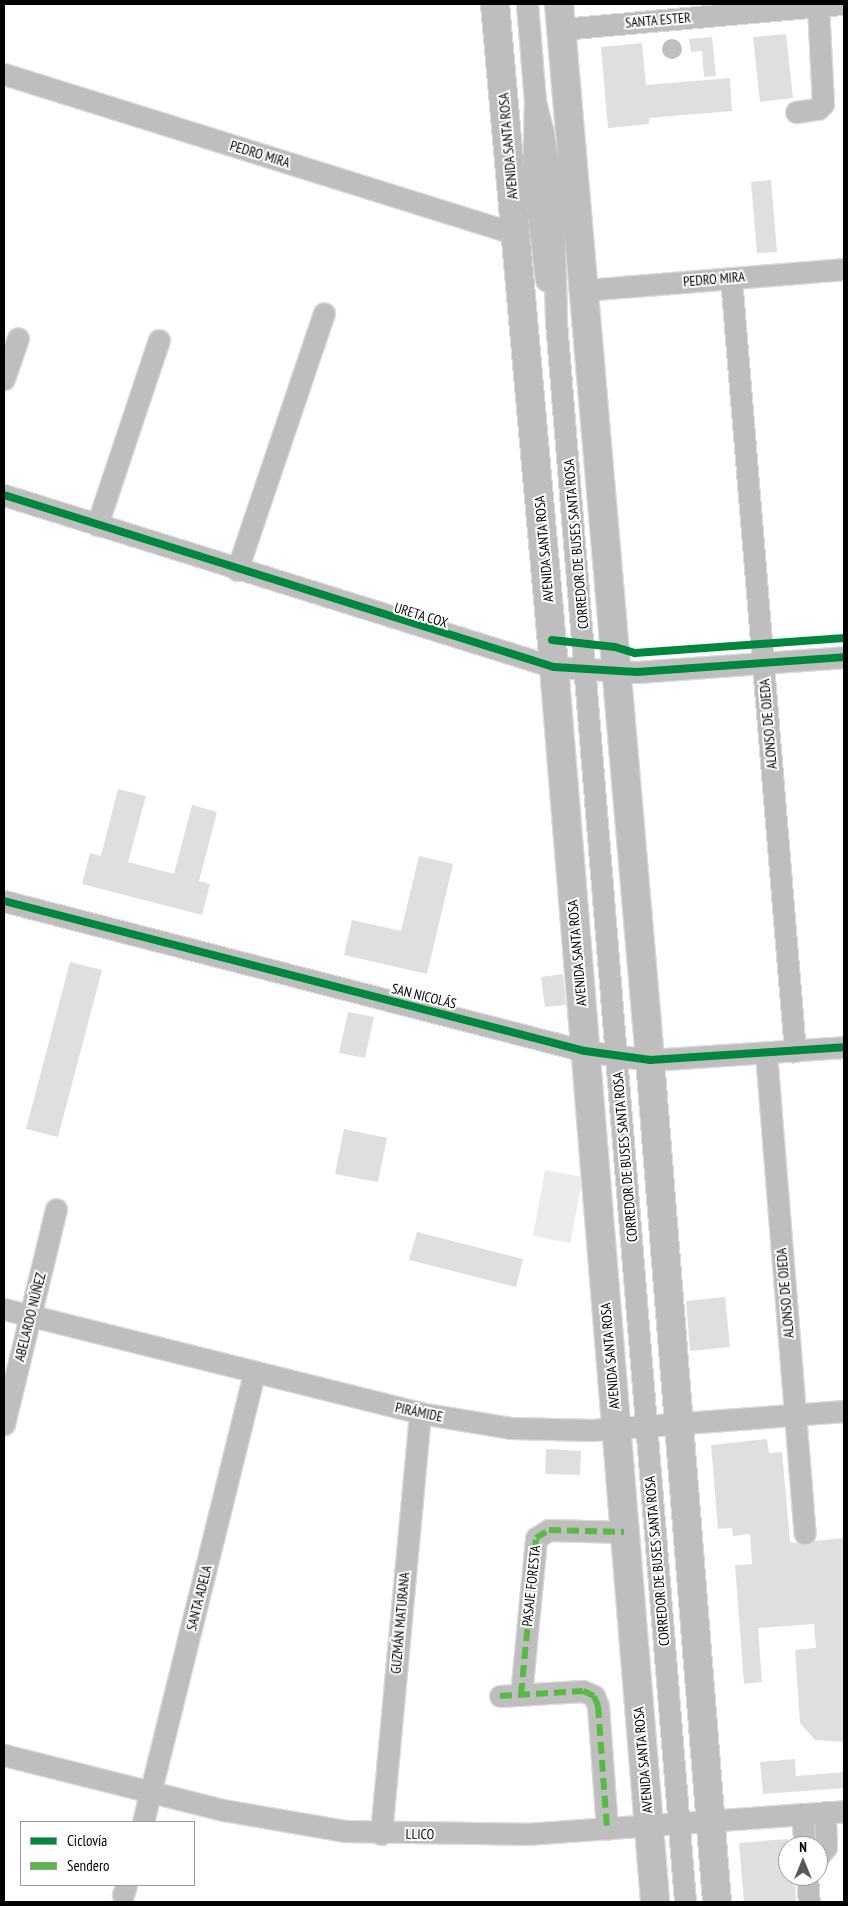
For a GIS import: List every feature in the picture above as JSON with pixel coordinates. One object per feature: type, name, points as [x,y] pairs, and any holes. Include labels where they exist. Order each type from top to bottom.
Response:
[{"type":"main road","name":"AVENIDA SANTA ROSA","points":[[492,5],[516,234],[554,667],[654,1902]]},
{"type":"main road","points":[[561,16],[650,1060],[717,1902]]},
{"type":"street","name":"CORREDOR DE BUSES SANTA ROSA","points":[[527,4],[535,101],[533,174],[538,229],[556,322],[587,670],[685,1902]]},
{"type":"street","name":"SANTA ESTER","points":[[561,16],[844,4]]},
{"type":"street","points":[[796,112],[818,109],[823,104],[818,6]]},
{"type":"street","name":"PEDRO MIRA","points":[[4,74],[516,234]]},
{"type":"street","name":"PEDRO MIRA","points":[[584,290],[844,269]]},
{"type":"street","name":"ALONSO DE OJEDA","points":[[731,278],[795,1051]]},
{"type":"street","points":[[236,570],[324,313]]},
{"type":"street","points":[[4,380],[18,338]]},
{"type":"street","points":[[97,525],[159,340]]},
{"type":"street","name":"URETA COX","points":[[4,495],[236,570],[554,667],[617,672],[763,664],[844,657]]},
{"type":"street","name":"SAN NICOLÁS","points":[[4,901],[586,1051],[650,1060],[766,1054],[844,1047]]},
{"type":"street","name":"ALONSO DE OJEDA","points":[[766,1054],[805,1533]]},
{"type":"street","name":"ABELARDO NÚÑEZ","points":[[4,1424],[56,1209]]},
{"type":"street","name":"PIRÁMIDE","points":[[4,1309],[420,1413],[539,1430],[616,1429],[844,1412]]},
{"type":"street","name":"SANTA ADELA","points":[[143,1821],[254,1373]]},
{"type":"street","name":"GUZMÁN MATURANA","points":[[381,1834],[420,1413]]},
{"type":"street","name":"PASAJE FORESTA","points":[[521,1695],[536,1538],[549,1530],[624,1532]]},
{"type":"street","points":[[500,1696],[583,1691],[594,1696],[598,1706],[607,1829]]},
{"type":"street","name":"LLICO","points":[[4,1755],[150,1793],[264,1819],[381,1834],[497,1834],[607,1829],[834,1812]]},
{"type":"street","points":[[828,1838],[834,1812]]},
{"type":"street","points":[[802,1814],[804,1836]]},
{"type":"street","points":[[808,1886],[809,1902]]},
{"type":"shaded area","points":[[672,39],[679,42],[682,49],[679,56],[672,59],[665,56],[662,49],[665,42]]},
{"type":"shaded area","points":[[545,1170],[583,1177],[570,1243],[533,1236]]},
{"type":"building","points":[[786,34],[793,98],[760,102],[753,37]]},
{"type":"building","points":[[712,37],[716,76],[704,77],[702,51],[691,52],[689,39]]},
{"type":"building","points":[[642,43],[646,85],[730,78],[732,111],[649,118],[649,124],[608,128],[601,47]]},
{"type":"building","points":[[771,180],[777,252],[757,253],[751,182]]},
{"type":"building","points":[[118,789],[146,796],[128,862],[174,874],[192,805],[217,812],[199,881],[210,884],[202,915],[82,884],[90,853],[101,856]]},
{"type":"building","points":[[419,856],[453,864],[427,974],[344,955],[352,920],[401,931]]},
{"type":"building","points":[[70,962],[102,970],[58,1137],[26,1129]]},
{"type":"building","points":[[563,974],[566,1005],[545,1007],[541,977]]},
{"type":"building","points":[[348,1012],[374,1017],[365,1058],[339,1053]]},
{"type":"building","points":[[344,1129],[387,1138],[378,1182],[335,1174]]},
{"type":"building","points":[[417,1232],[523,1259],[516,1287],[409,1260]]},
{"type":"building","points":[[725,1297],[730,1347],[690,1351],[686,1301]]},
{"type":"building","points":[[767,1439],[769,1453],[782,1452],[790,1542],[806,1545],[814,1541],[844,1538],[844,1742],[815,1740],[800,1723],[795,1650],[816,1648],[814,1624],[758,1628],[762,1682],[744,1684],[735,1565],[752,1564],[750,1534],[733,1536],[732,1528],[718,1529],[711,1445]]},
{"type":"building","points":[[546,1449],[581,1451],[580,1475],[545,1474]]},
{"type":"building","points":[[795,1759],[796,1776],[844,1772],[844,1788],[763,1794],[760,1762]]},
{"type":"building","points":[[778,1840],[778,1886],[795,1886],[796,1902],[744,1902],[739,1843]]},
{"type":"marked path","points":[[521,1695],[536,1538],[549,1530],[624,1532]]},
{"type":"marked path","points":[[500,1696],[583,1691],[594,1696],[598,1706],[607,1829]]},
{"type":"cycle path","points":[[4,495],[554,667],[637,672],[844,657]]},
{"type":"cycle path","points":[[552,640],[615,647],[635,653],[844,638]]},
{"type":"cycle path","points":[[4,901],[585,1051],[650,1060],[844,1047]]}]
